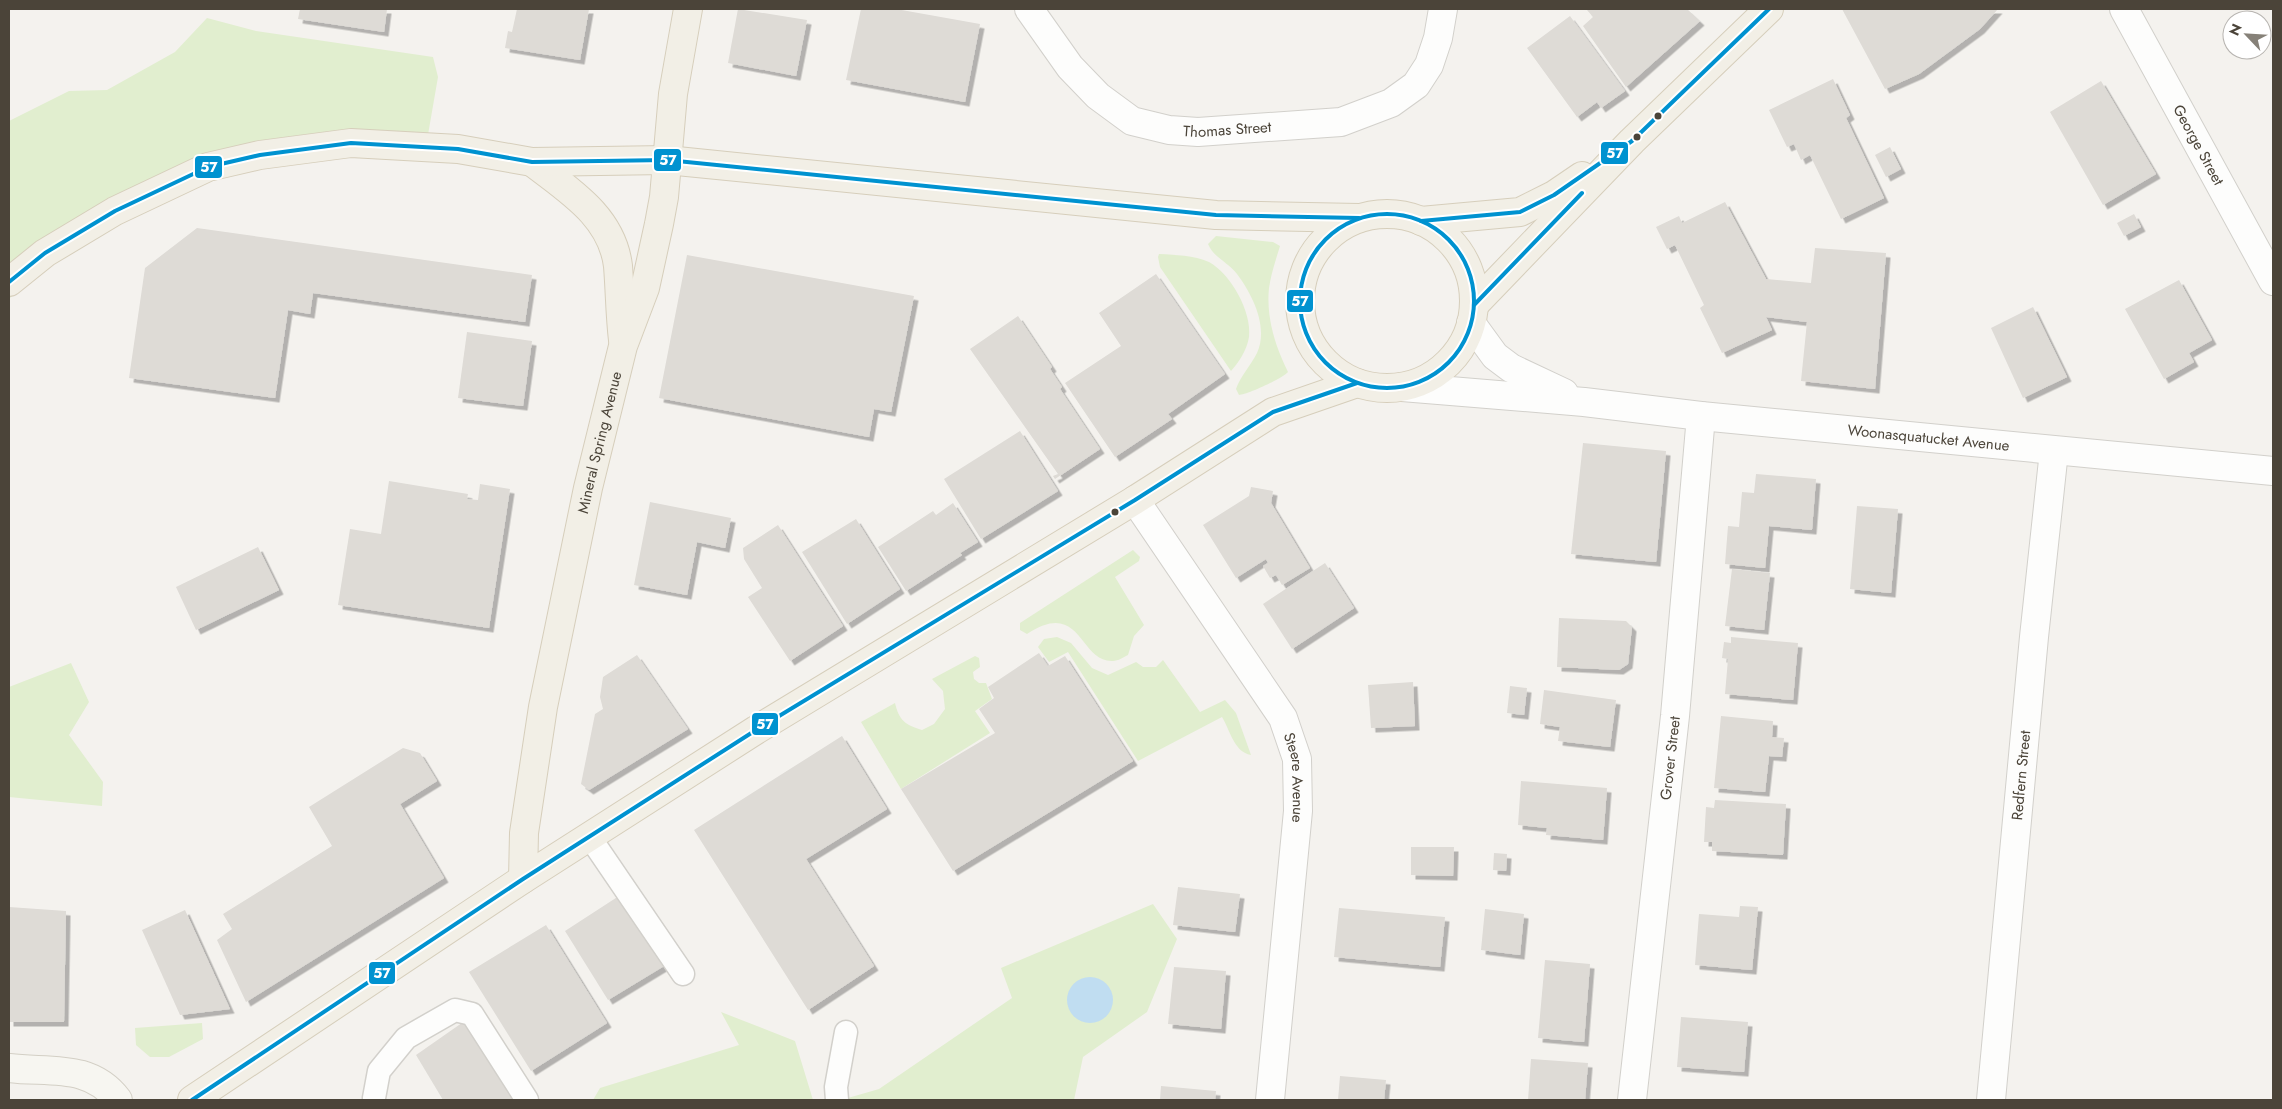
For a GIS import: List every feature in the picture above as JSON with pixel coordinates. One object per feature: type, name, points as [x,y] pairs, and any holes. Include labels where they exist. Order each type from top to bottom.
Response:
[{"type":"main road","name":"Mineral Spring Avenue","points":[[523,879],[524,833],[543,707],[588,488],[623,346],[645,288],[664,197],[673,94],[688,9]]},
{"type":"main road","points":[[1472,314],[1632,141],[1769,9]]},
{"type":"main road","points":[[1421,221],[1520,212],[1554,196],[1632,141]]},
{"type":"main road","points":[[9,282],[45,253],[115,211],[208,167],[260,154],[351,143],[458,149],[532,162],[667,160],[1216,215],[1359,218],[1387,214],[1402,215],[1421,221],[1440,232],[1454,246],[1466,264],[1472,284],[1472,314],[1464,342],[1438,372],[1421,381],[1402,387],[1379,389],[1357,384],[1335,372],[1318,356],[1306,335],[1302,320],[1300,288],[1307,265],[1320,245],[1338,229],[1359,218]]},
{"type":"main road","points":[[532,162],[581,199],[595,214],[608,234],[618,265],[618,302],[623,346]]},
{"type":"main road","points":[[192,1100],[589,836],[777,717],[1135,500],[1272,412],[1357,384]]},
{"type":"main road","points":[[9,1068],[65,1070],[91,1078],[118,1100]]},
{"type":"street","name":"Thomas Street","points":[[1030,9],[1070,67],[1098,96],[1132,121],[1169,130],[1198,132],[1341,122],[1391,103],[1416,84],[1429,65],[1438,38],[1443,9]]},
{"type":"street","name":"George Street","points":[[2124,9],[2273,281]]},
{"type":"street","name":"Woonasquatucket Avenue","points":[[1472,314],[1495,356],[1511,368],[1584,402]]},
{"type":"street","name":"Woonasquatucket Avenue","points":[[1402,387],[1584,402],[1701,416],[2273,472]]},
{"type":"street","name":"Grover Street","points":[[1632,1100],[1675,716],[1701,416]]},
{"type":"street","name":"Redfern Street","points":[[1992,1100],[2034,638],[2054,450]]},
{"type":"street","name":"Steere Avenue","points":[[1135,500],[1283,718],[1297,759],[1298,811],[1270,1100]]},
{"type":"lane","points":[[589,836],[683,974]]},
{"type":"lane","points":[[374,1098],[379,1071],[406,1038],[454,1010],[472,1014],[527,1100]]},
{"type":"lane","points":[[837,1100],[836,1087],[846,1032]]},
{"type":"green space","points":[[207,18],[256,31],[433,57],[438,77],[425,152],[328,155],[254,163],[132,205],[18,290],[9,299],[9,121],[69,91],[107,90],[175,52]]},
{"type":"green space","points":[[1216,236],[1273,242],[1280,246],[1270,283],[1268,299],[1275,342],[1288,372],[1265,386],[1239,395],[1236,389],[1238,384],[1257,353],[1260,343],[1260,322],[1253,301],[1243,282],[1214,253],[1208,244]]},
{"type":"green space","points":[[1159,254],[1191,257],[1209,262],[1225,275],[1232,284],[1247,316],[1249,337],[1242,356],[1231,371],[1160,267]]},
{"type":"green space","points":[[1133,550],[1140,557],[1139,561],[1115,577],[1144,625],[1134,636],[1128,655],[1115,661],[1102,659],[1093,653],[1069,627],[1059,623],[1045,625],[1027,634],[1020,630],[1020,623]]},
{"type":"green space","points":[[1057,637],[1071,643],[1092,668],[1108,675],[1136,662],[1143,667],[1156,667],[1163,660],[1200,712],[1225,700],[1236,713],[1251,755],[1240,750],[1236,745],[1222,717],[1138,761],[1068,652],[1049,662],[1038,647],[1044,639]]},
{"type":"green space","points":[[975,656],[979,658],[980,667],[973,672],[974,679],[979,683],[986,683],[992,699],[975,711],[990,733],[901,789],[861,722],[895,703],[901,718],[911,726],[922,730],[934,724],[945,709],[943,691],[932,679]]},
{"type":"green space","points":[[71,663],[89,702],[69,735],[103,782],[102,806],[9,797],[9,687]]},
{"type":"green space","points":[[1153,904],[1177,939],[1147,1012],[1083,1057],[1074,1100],[841,1100],[879,1089],[1012,998],[1001,968]]},
{"type":"green space","points":[[721,1012],[795,1041],[813,1100],[593,1100],[600,1088],[739,1045]]},
{"type":"green space","points":[[202,1023],[203,1039],[169,1057],[150,1057],[136,1045],[135,1028]]},
{"type":"water","points":[[1095,977],[1099,978],[1109,987],[1112,991],[1112,1009],[1103,1019],[1095,1023],[1085,1023],[1077,1019],[1068,1009],[1067,995],[1071,987],[1081,978]]},
{"type":"building","points":[[300,9],[387,9],[384,32],[298,19]]},
{"type":"building","points":[[517,9],[589,9],[580,60],[505,48],[508,31],[512,32]]},
{"type":"building","points":[[738,9],[807,20],[796,76],[728,63]]},
{"type":"building","points":[[861,9],[896,9],[980,24],[965,102],[846,80]]},
{"type":"building","points":[[1687,9],[1700,21],[1626,87],[1583,26],[1593,17],[1587,10]]},
{"type":"building","points":[[1842,9],[1998,9],[1980,29],[1919,74],[1885,89]]},
{"type":"building","points":[[1570,16],[1625,91],[1601,108],[1597,102],[1577,117],[1527,48]]},
{"type":"building","points":[[1833,79],[1850,115],[1846,118],[1884,198],[1841,219],[1810,155],[1801,160],[1794,144],[1787,147],[1769,110]]},
{"type":"building","points":[[2101,81],[2156,174],[2103,205],[2050,112]]},
{"type":"building","points":[[1890,147],[1901,169],[1886,177],[1875,155]]},
{"type":"building","points":[[1725,202],[1766,279],[1811,283],[1815,248],[1886,253],[1875,389],[1801,381],[1807,322],[1766,317],[1772,330],[1722,353],[1700,308],[1704,305],[1675,245],[1667,249],[1656,227],[1679,216],[1682,223]]},
{"type":"building","points":[[2134,214],[2141,227],[2124,236],[2117,223]]},
{"type":"building","points":[[197,228],[532,275],[525,322],[313,293],[310,314],[288,310],[275,398],[129,378],[145,268]]},
{"type":"building","points":[[687,255],[914,296],[891,412],[874,409],[869,437],[659,398]]},
{"type":"building","points":[[1156,274],[1225,374],[1168,414],[1172,419],[1115,457],[1065,383],[1121,346],[1099,313]]},
{"type":"building","points":[[2179,280],[2212,340],[2189,353],[2194,362],[2164,379],[2125,309]]},
{"type":"building","points":[[2033,307],[2067,377],[2023,398],[1991,328]]},
{"type":"building","points":[[1018,316],[1052,367],[1050,369],[1062,387],[1060,389],[1100,449],[1055,479],[1053,476],[1058,474],[970,349]]},
{"type":"building","points":[[467,332],[532,341],[523,406],[458,398]]},
{"type":"building","points":[[1020,431],[1058,491],[981,539],[944,479]]},
{"type":"building","points":[[1583,443],[1666,451],[1656,562],[1571,554]]},
{"type":"building","points":[[1756,474],[1816,479],[1812,530],[1769,526],[1765,568],[1725,564],[1728,526],[1739,527],[1742,492],[1754,493]]},
{"type":"building","points":[[389,481],[468,494],[467,499],[478,500],[480,484],[510,489],[489,628],[338,605],[350,529],[381,534]]},
{"type":"building","points":[[1251,487],[1273,491],[1271,503],[1310,568],[1282,585],[1276,575],[1270,578],[1263,566],[1268,563],[1266,559],[1236,578],[1203,525],[1249,496]]},
{"type":"building","points":[[650,502],[731,518],[725,548],[697,542],[687,595],[634,585]]},
{"type":"building","points":[[953,503],[978,542],[960,553],[962,555],[906,591],[878,547],[933,511],[936,515]]},
{"type":"building","points":[[1857,506],[1898,509],[1891,593],[1850,589]]},
{"type":"building","points":[[856,519],[900,589],[847,624],[802,552]]},
{"type":"building","points":[[778,525],[843,626],[790,661],[748,597],[762,588],[744,559],[743,548]]},
{"type":"building","points":[[258,547],[279,590],[196,630],[176,587]]},
{"type":"building","points":[[1325,563],[1354,608],[1292,649],[1263,604]]},
{"type":"building","points":[[1732,569],[1770,573],[1764,630],[1725,626]]},
{"type":"building","points":[[1559,618],[1626,621],[1632,627],[1628,664],[1619,670],[1557,667]]},
{"type":"building","points":[[1731,637],[1798,643],[1793,700],[1725,694],[1728,659],[1722,658],[1724,642],[1731,643]]},
{"type":"building","points":[[1039,653],[1048,666],[1065,656],[1133,761],[953,871],[901,789],[995,733],[979,709],[994,698],[988,687]]},
{"type":"building","points":[[637,655],[688,729],[589,790],[581,784],[595,714],[603,709],[600,697],[603,677]]},
{"type":"building","points":[[1413,682],[1415,726],[1371,728],[1368,685]]},
{"type":"building","points":[[1510,686],[1527,688],[1524,715],[1507,713]]},
{"type":"building","points":[[1544,690],[1616,700],[1610,747],[1558,741],[1560,727],[1540,724]]},
{"type":"building","points":[[1721,716],[1773,721],[1772,737],[1784,738],[1782,757],[1769,756],[1765,792],[1714,788]]},
{"type":"building","points":[[842,736],[887,809],[806,859],[874,966],[808,1010],[694,830]]},
{"type":"building","points":[[403,748],[420,753],[437,781],[400,804],[444,878],[246,1002],[217,940],[232,929],[223,914],[332,846],[309,807]]},
{"type":"building","points":[[1521,781],[1607,788],[1603,840],[1546,835],[1547,828],[1518,825]]},
{"type":"building","points":[[1715,800],[1786,804],[1783,855],[1712,851],[1712,842],[1704,842],[1706,807],[1714,808]]},
{"type":"building","points":[[1411,847],[1454,847],[1453,876],[1411,875]]},
{"type":"building","points":[[1494,853],[1507,854],[1506,871],[1493,870]]},
{"type":"building","points":[[1178,887],[1240,894],[1235,932],[1173,925]]},
{"type":"building","points":[[622,894],[669,963],[608,1000],[565,931]]},
{"type":"building","points":[[1740,906],[1758,907],[1752,970],[1695,965],[1699,914],[1739,917]]},
{"type":"building","points":[[9,907],[66,911],[64,1022],[9,1022]]},
{"type":"building","points":[[1339,908],[1445,917],[1440,967],[1334,957]]},
{"type":"building","points":[[1485,909],[1524,914],[1520,955],[1481,950]]},
{"type":"building","points":[[185,910],[230,1009],[180,1015],[142,930]]},
{"type":"building","points":[[546,925],[607,1023],[531,1071],[469,972]]},
{"type":"building","points":[[1545,960],[1590,964],[1584,1042],[1538,1038]]},
{"type":"building","points":[[1174,967],[1226,971],[1221,1029],[1168,1024]]},
{"type":"building","points":[[1681,1017],[1748,1022],[1744,1072],[1677,1067]]},
{"type":"building","points":[[469,1018],[520,1100],[443,1100],[416,1055]]},
{"type":"building","points":[[1531,1059],[1588,1063],[1585,1100],[1528,1100]]},
{"type":"building","points":[[1340,1076],[1386,1080],[1384,1100],[1338,1100]]},
{"type":"building","points":[[1161,1086],[1216,1091],[1215,1100],[1160,1100]]},
{"type":"transit line","name":"57","points":[[1421,221],[1520,212],[1554,195],[1632,141],[1769,9]]},
{"type":"transit line","name":"57","points":[[9,282],[45,253],[115,211],[208,167],[260,155],[351,143],[458,149],[532,162],[667,160],[1216,215],[1359,218]]},
{"type":"transit line","name":"57","points":[[1474,305],[1582,193]]},
{"type":"transit line","name":"57","points":[[1387,214],[1404,216],[1428,224],[1454,246],[1464,260],[1470,276],[1474,301],[1472,318],[1464,342],[1442,368],[1428,378],[1412,384],[1387,388],[1370,386],[1346,378],[1320,356],[1310,342],[1304,326],[1300,301],[1302,284],[1310,260],[1332,234],[1346,224],[1362,218],[1387,214]]},
{"type":"transit line","name":"57","points":[[192,1100],[523,879],[756,730],[1135,500],[1273,412],[1357,383]]}]
